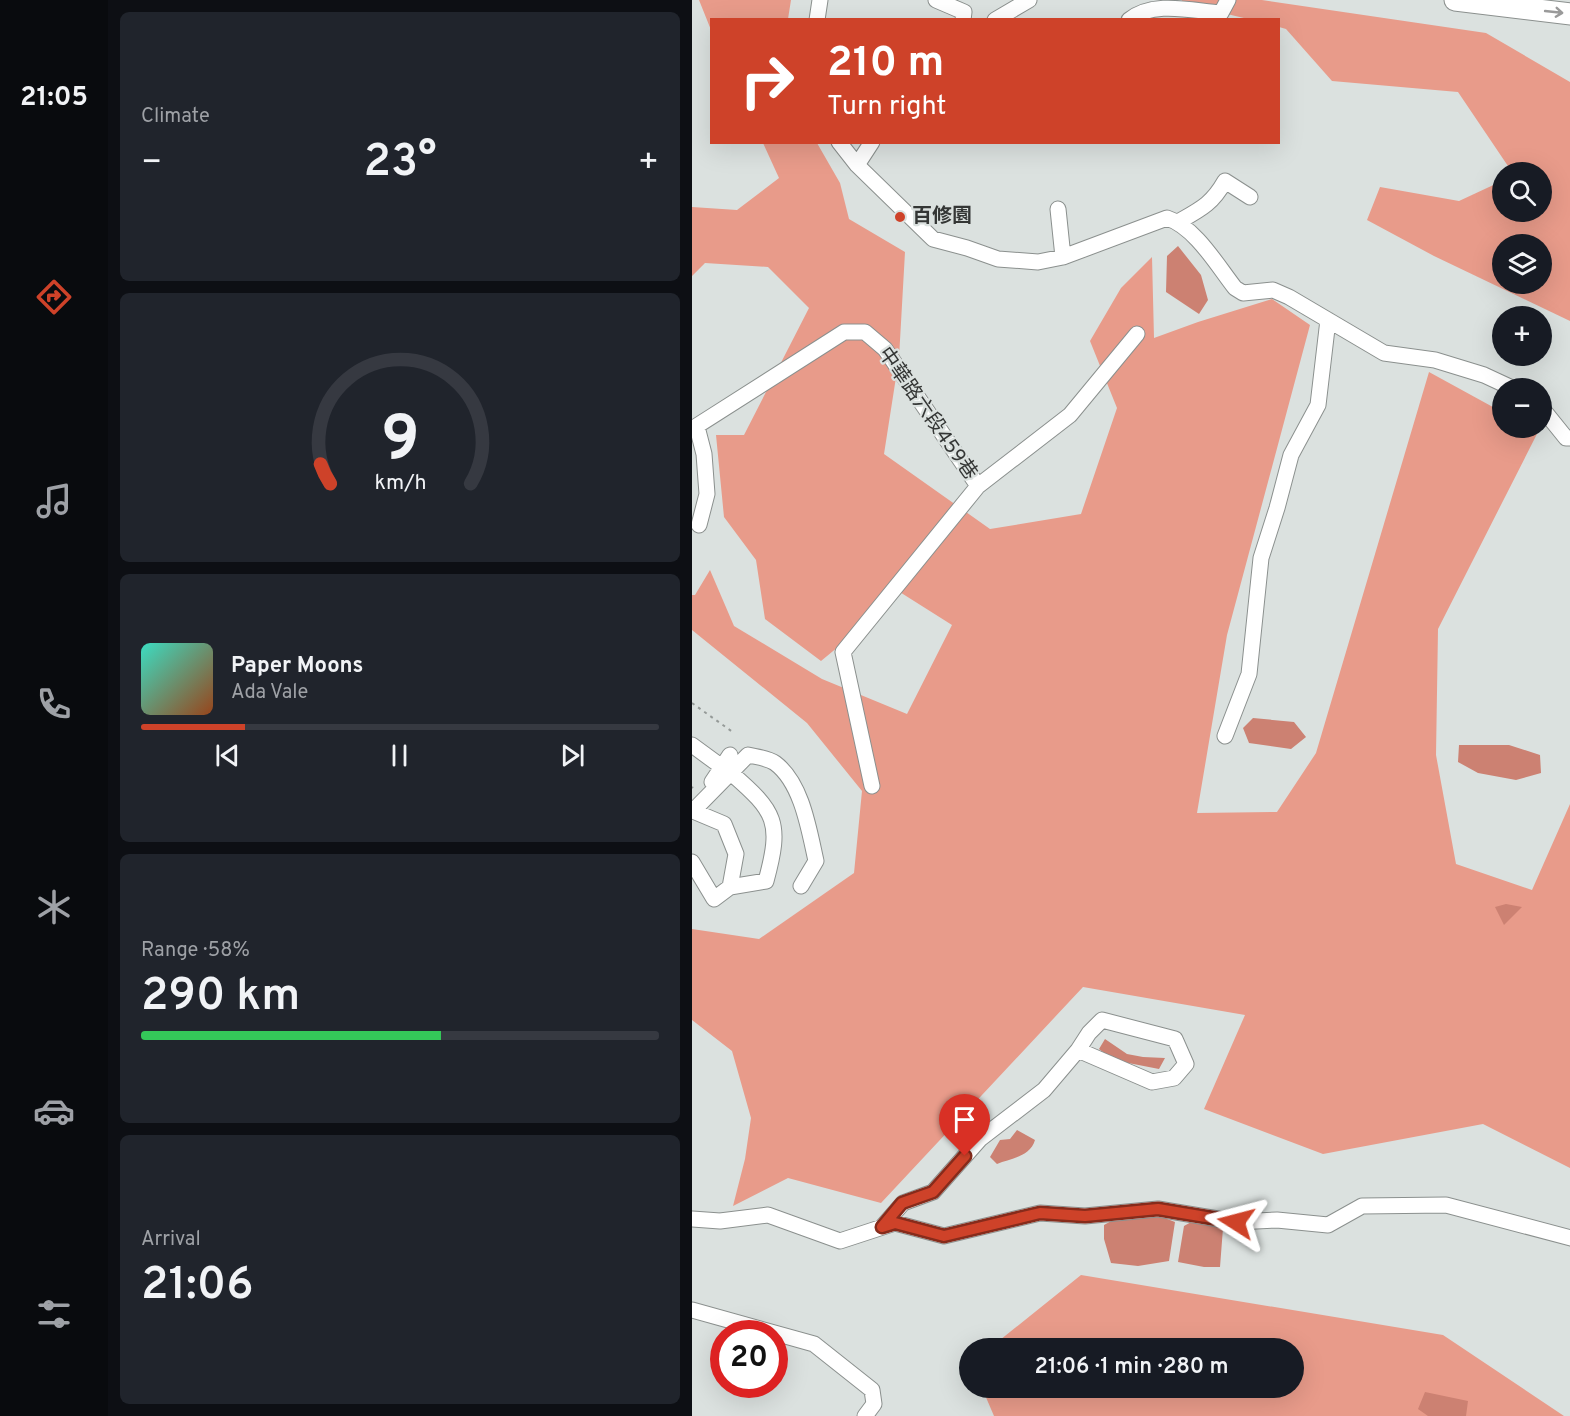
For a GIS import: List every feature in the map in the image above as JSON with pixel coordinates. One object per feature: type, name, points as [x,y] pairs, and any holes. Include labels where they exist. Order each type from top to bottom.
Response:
[{"type":"highway","points":[[1455,0],[1571,14]]},
{"type":"lane","points":[[817,18],[820,0]]},
{"type":"lane","points":[[936,0],[964,12],[963,18]]},
{"type":"lane","points":[[998,18],[1029,0]]},
{"type":"lane","points":[[1132,18],[1156,8],[1221,13],[1228,0]]},
{"type":"lane","points":[[841,144],[857,165],[933,239],[967,248],[998,260],[1038,262],[1063,257],[1167,218],[1178,222],[1193,235],[1235,288],[1243,292],[1273,290],[1289,297],[1384,353],[1435,360],[1492,379]]},
{"type":"lane","points":[[857,165],[871,144]]},
{"type":"lane","points":[[1178,222],[1207,206],[1217,196],[1225,181],[1250,197]]},
{"type":"lane","points":[[1058,209],[1063,257]]},
{"type":"lane","points":[[1225,736],[1249,674],[1261,558],[1291,454],[1318,405],[1328,320]]},
{"type":"lane","name":"中華路六段459巷","points":[[694,428],[844,332],[865,332],[885,349],[978,486]]},
{"type":"lane","points":[[872,786],[843,652],[978,486],[1070,415],[1138,334]]},
{"type":"lane","points":[[1552,421],[1566,438],[1571,438]]},
{"type":"lane","points":[[694,428],[704,454],[707,494],[698,525]]},
{"type":"lane","points":[[692,745],[728,765],[760,798],[772,816],[774,850],[766,881],[730,887],[714,899],[692,862]]},
{"type":"lane","points":[[730,887],[736,854],[724,824],[692,811],[728,765],[748,755],[773,761],[790,777],[807,820],[816,861],[801,886]]},
{"type":"lane","points":[[882,1227],[902,1203],[933,1192],[980,1139],[1044,1089],[1102,1020],[1175,1039],[1186,1064],[1174,1078],[1152,1082],[1078,1050]]},
{"type":"lane","points":[[692,1219],[720,1221],[768,1215],[840,1241],[895,1223],[944,1236],[1040,1213],[1085,1216],[1158,1209],[1236,1222],[1277,1220],[1328,1225],[1362,1206],[1446,1206],[1571,1238]]},
{"type":"lane","points":[[692,1310],[815,1344],[872,1390],[874,1404],[865,1416]]},
{"type":"path","points":[[692,703],[734,733]]},
{"type":"shaded area","points":[[699,0],[791,0],[788,18],[710,18],[710,28]]},
{"type":"shaded area","points":[[1182,0],[1262,0],[1486,33],[1570,82],[1570,321],[1552,312],[1552,306],[1539,306],[1514,294],[1552,294],[1552,234],[1492,234],[1492,284],[1367,220],[1380,187],[1459,201],[1492,186],[1492,222],[1552,222],[1552,162],[1505,162],[1458,92],[1332,81],[1286,29],[1280,27],[1280,18],[1244,18],[1181,3]]},
{"type":"shaded area","points":[[763,144],[818,144],[840,183],[849,219],[905,252],[899,358],[884,454],[990,529],[1081,514],[1117,408],[1090,341],[1121,288],[1152,257],[1154,338],[1272,299],[1310,325],[1227,635],[1197,813],[1277,812],[1316,753],[1429,372],[1492,407],[1492,438],[1535,438],[1438,629],[1436,755],[1456,864],[1532,890],[1570,804],[1570,1168],[1483,1124],[1323,1154],[1204,1109],[1245,1015],[1083,987],[881,1203],[788,1178],[733,1206],[745,1159],[751,1118],[732,1051],[692,1020],[692,929],[759,939],[854,873],[862,791],[807,723],[692,630],[692,595],[695,595],[710,570],[734,626],[822,679],[907,714],[952,625],[895,589],[867,623],[821,661],[765,619],[756,560],[724,517],[716,435],[744,435],[809,308],[768,267],[705,263],[692,276],[692,207],[737,210],[779,178]]},
{"type":"shaded area","points":[[1178,246],[1201,275],[1208,300],[1199,314],[1166,292],[1167,256]]},
{"type":"shaded area","points":[[1253,718],[1294,722],[1306,737],[1291,749],[1249,743],[1243,728]]},
{"type":"shaded area","points":[[1459,745],[1509,745],[1540,755],[1541,773],[1516,780],[1478,773],[1458,762]]},
{"type":"shaded area","points":[[1506,904],[1522,907],[1504,925],[1495,907]]},
{"type":"shaded area","points":[[1105,1039],[1127,1054],[1165,1058],[1159,1069],[1113,1060],[1099,1049]]},
{"type":"shaded area","points":[[1017,1130],[1035,1140],[1033,1146],[1019,1156],[997,1164],[990,1157],[1000,1140],[1010,1139]]},
{"type":"shaded area","points":[[1162,1217],[1175,1222],[1169,1261],[1138,1266],[1111,1263],[1104,1239],[1104,1225],[1115,1219]]},
{"type":"shaded area","points":[[1193,1221],[1223,1228],[1220,1267],[1204,1267],[1178,1262],[1184,1226]]},
{"type":"shaded area","points":[[1081,1275],[1443,1335],[1564,1416],[994,1416],[986,1398],[1304,1398],[1304,1338],[1002,1338]]},
{"type":"shaded area","points":[[1425,1392],[1468,1401],[1466,1416],[1428,1416],[1418,1409]]},
{"type":"place","name":"百修園","points":[[900,217]]},
{"type":"route","points":[[965,1156],[933,1192],[902,1203],[882,1227],[895,1223],[944,1236],[1040,1213],[1085,1216],[1158,1209],[1236,1222]]}]
